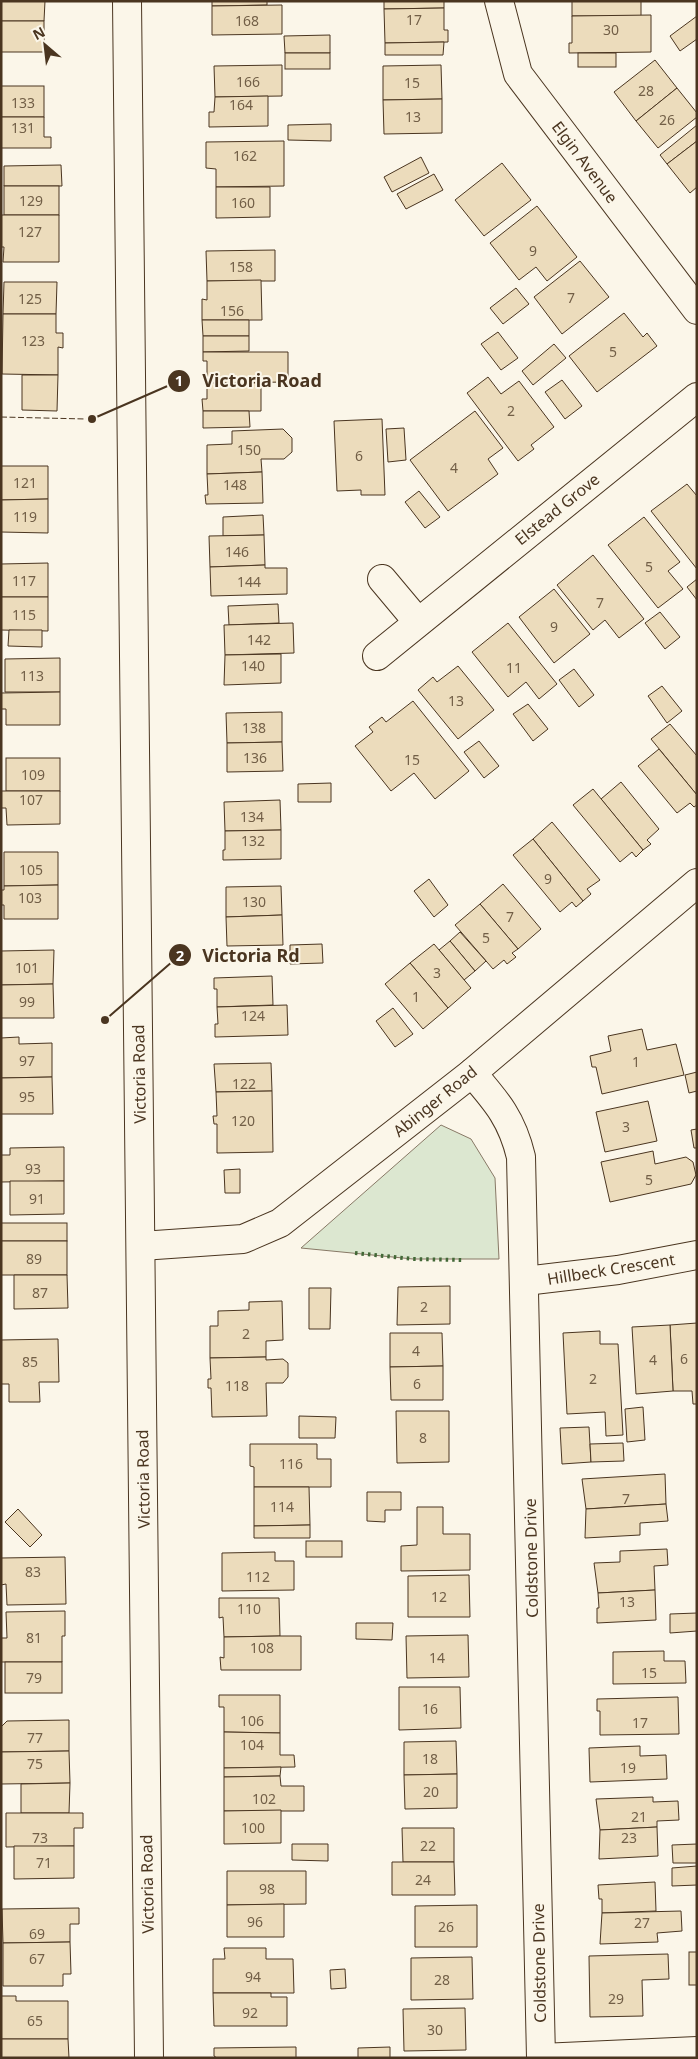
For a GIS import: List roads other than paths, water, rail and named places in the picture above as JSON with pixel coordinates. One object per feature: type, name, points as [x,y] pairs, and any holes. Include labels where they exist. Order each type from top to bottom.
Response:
[{"type":"street","name":"Victoria Road","points":[[127,1],[149,2058]]},
{"type":"street","name":"Elgin Avenue","points":[[499,1],[518,74],[697,310]]},
{"type":"street","name":"Elstead Grove","points":[[377,656],[697,397]]},
{"type":"street","points":[[382,580],[418,622]]},
{"type":"street","name":"Abinger Road","points":[[141,1246],[244,1239],[280,1223],[472,1073],[697,883]]},
{"type":"street","name":"Coldstone Drive","points":[[472,1073],[497,1102],[508,1119],[516,1136],[522,1157],[541,2058]]},
{"type":"street","name":"Hillbeck Crescent","points":[[526,1282],[618,1270],[697,1256]]},
{"type":"street","points":[[541,2058],[697,2051]]},
{"type":"place","name":"Victoria Road","points":[[92,419]]},
{"type":"place","name":"Victoria Rd","points":[[105,1020]]}]
